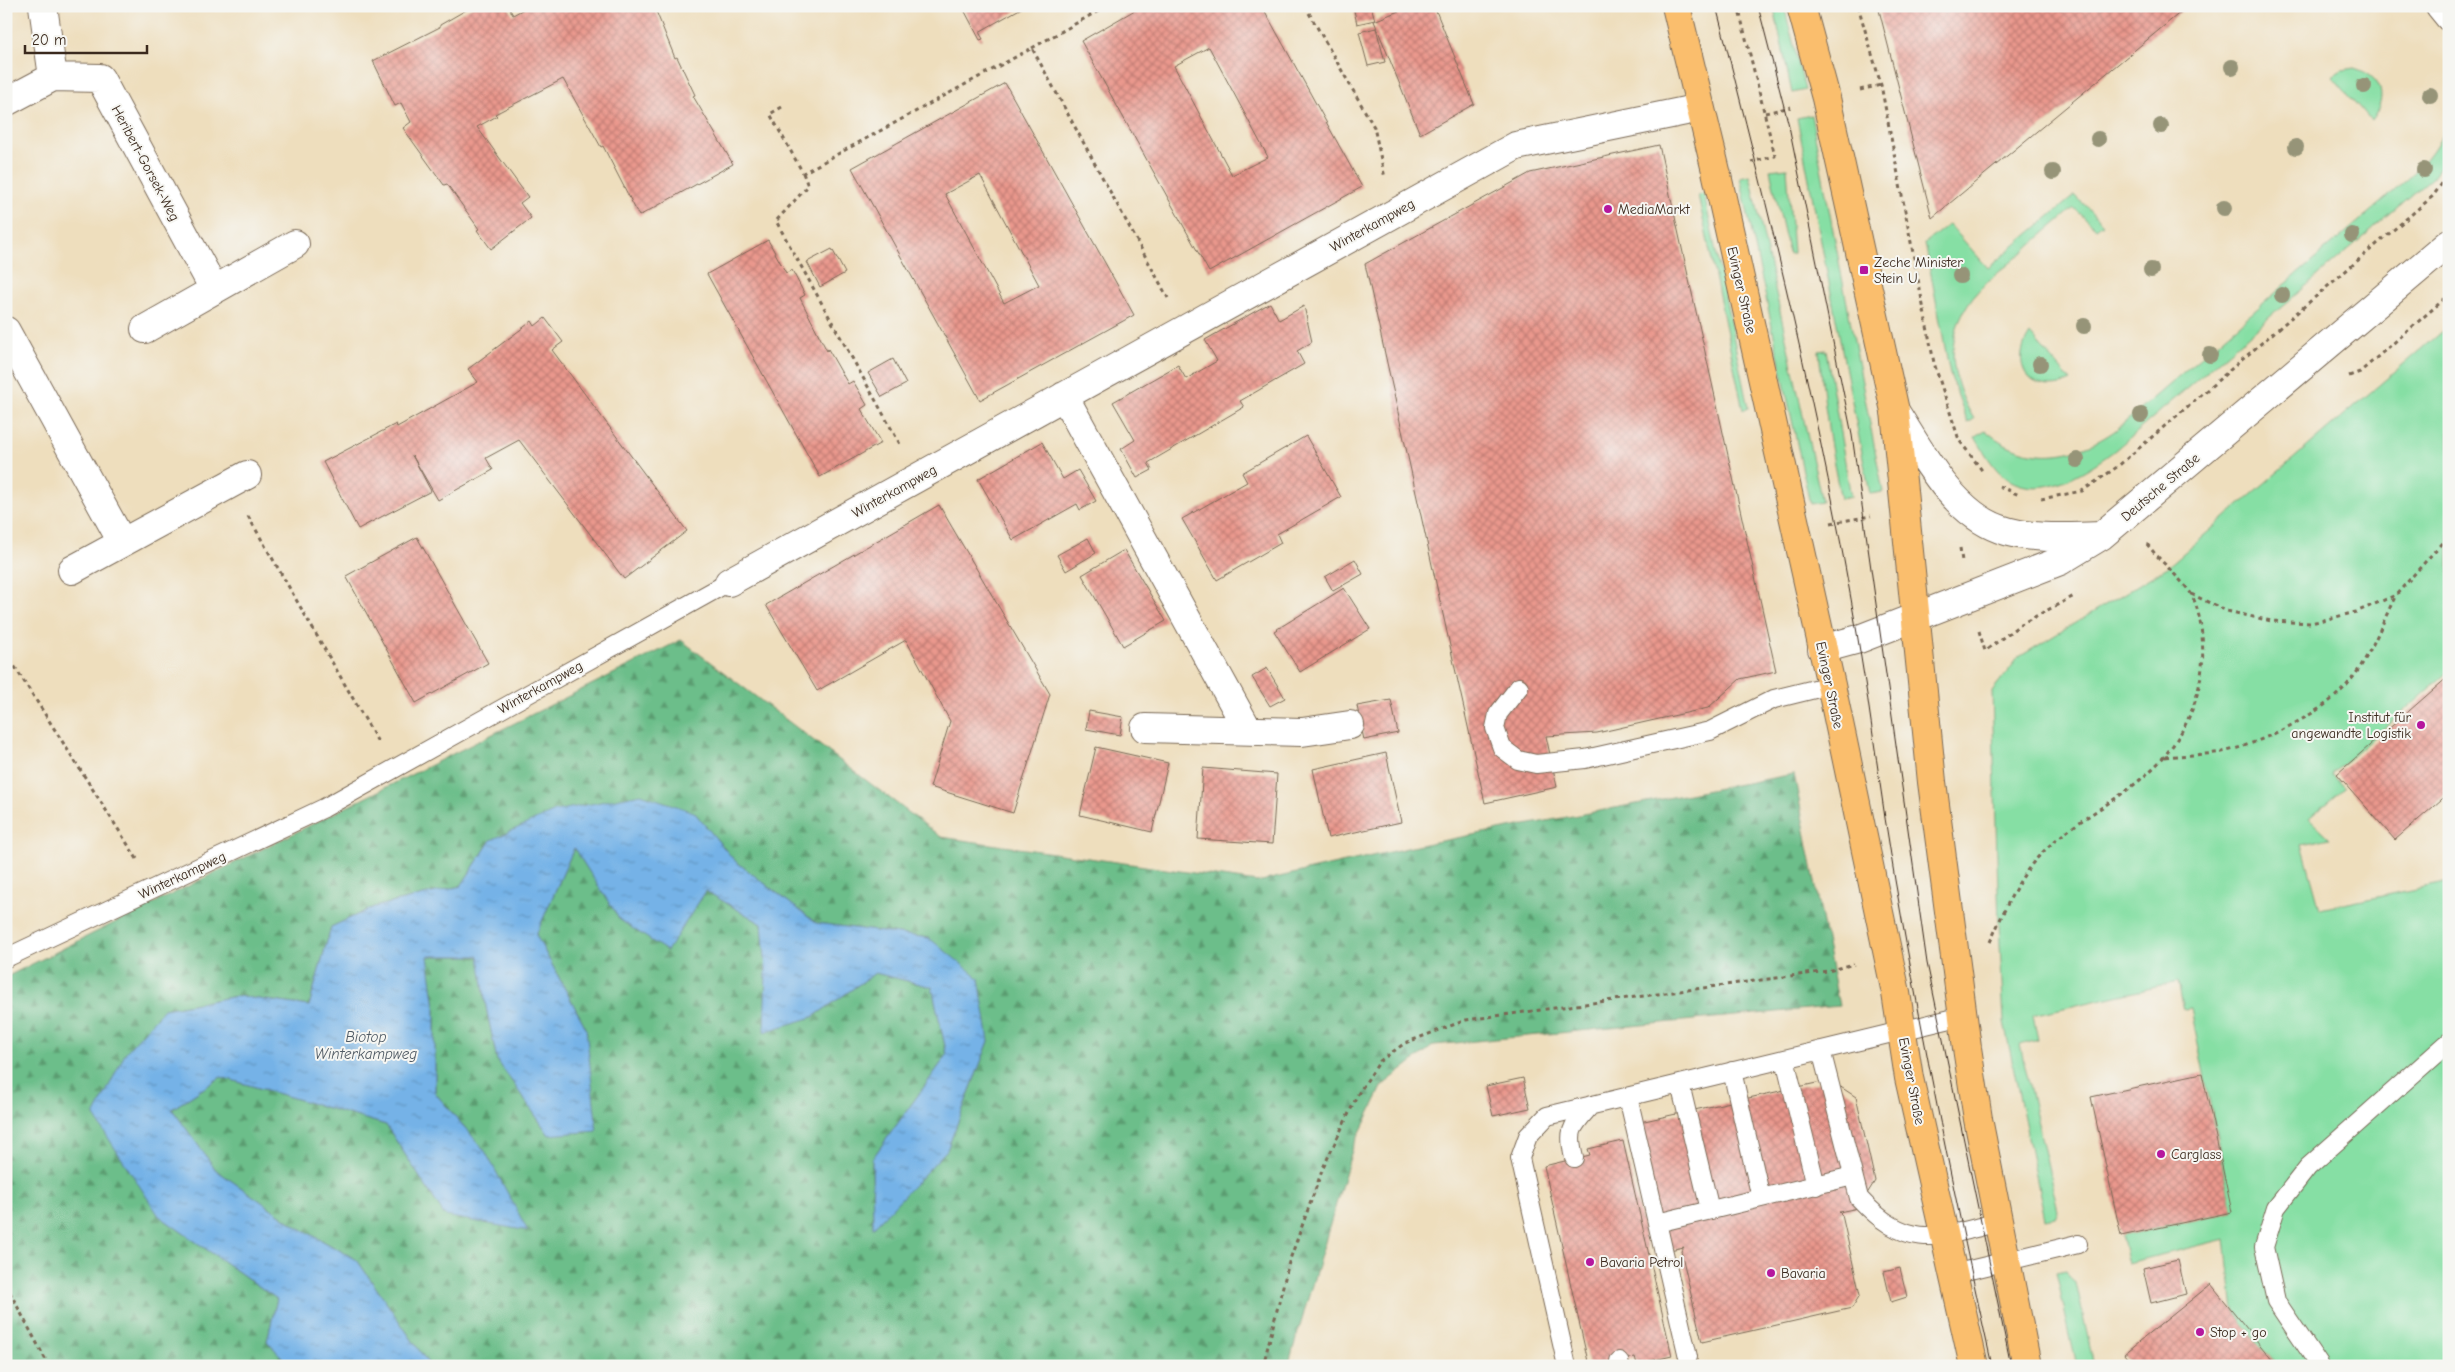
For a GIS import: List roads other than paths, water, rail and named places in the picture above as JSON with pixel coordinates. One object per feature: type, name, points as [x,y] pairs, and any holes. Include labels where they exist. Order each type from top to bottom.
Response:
[{"type":"main road","name":"Evinger Straße","points":[[1676,6],[1831,685],[1889,956],[1909,1078],[1974,1366]]},
{"type":"main road","points":[[1801,6],[1826,98],[1895,411],[1932,782],[1963,1016],[1978,1119],[2026,1366]]},
{"type":"street","points":[[6,102],[53,76],[43,6]]},
{"type":"street","points":[[2440,6],[2449,17]]},
{"type":"street","name":"Heribert-Gorsek-Weg","points":[[53,76],[100,78],[214,289]]},
{"type":"street","name":"Winterkampweg","points":[[729,582],[1516,146],[1700,108]]},
{"type":"street","name":"Deutsche Straße","points":[[1822,649],[1858,639],[2060,561],[2101,536],[2449,243]]},
{"type":"street","points":[[145,328],[295,244]]},
{"type":"street","points":[[6,331],[122,542]]},
{"type":"street","points":[[1064,396],[1248,730]]},
{"type":"street","points":[[1895,411],[1933,470],[1961,506],[2000,529],[2050,538],[2101,536]]},
{"type":"street","points":[[72,570],[238,479]]},
{"type":"street","points":[[1145,728],[1302,732],[1350,725]]},
{"type":"lane","name":"Winterkampweg","points":[[6,958],[324,808],[729,582]]},
{"type":"lane","points":[[1520,687],[1498,714],[1496,728],[1502,748],[1518,760],[1536,764],[1586,759],[1710,731],[1774,699],[1831,685]]},
{"type":"lane","points":[[1567,1366],[1520,1158],[1528,1136],[1547,1116],[1963,1016]]},
{"type":"lane","points":[[2320,1366],[2276,1301],[2264,1247],[2276,1208],[2308,1166],[2449,1042]]},
{"type":"lane","points":[[1821,1050],[1859,1198],[1874,1214],[1905,1234],[1935,1237],[1998,1222]]},
{"type":"lane","points":[[1785,1059],[1816,1186]]},
{"type":"lane","points":[[1732,1071],[1761,1198]]},
{"type":"lane","points":[[1680,1084],[1710,1210]]},
{"type":"lane","points":[[1628,1097],[1688,1357]]},
{"type":"lane","points":[[1574,1158],[1570,1139],[1574,1125],[1591,1105]]},
{"type":"lane","points":[[1657,1223],[1853,1176]]},
{"type":"lane","points":[[1953,1274],[2078,1244]]},
{"type":"water","name":"Biotop Winterkampweg","points":[[641,794],[694,812],[734,860],[816,923],[929,938],[979,978],[989,1041],[947,1150],[873,1228],[872,1159],[947,1055],[932,987],[875,973],[813,1017],[764,1032],[766,969],[762,924],[706,891],[667,951],[620,920],[574,848],[536,935],[586,1028],[597,1131],[549,1135],[497,1060],[486,1007],[479,956],[428,956],[435,1007],[435,1093],[485,1151],[528,1231],[445,1216],[386,1125],[221,1077],[172,1109],[216,1170],[296,1226],[357,1260],[430,1366],[290,1366],[267,1341],[277,1299],[159,1216],[94,1116],[126,1052],[164,1009],[237,996],[309,1006],[331,927],[374,907],[461,886],[491,840],[555,811]]},
{"type":"tram line","points":[[1716,6],[1794,321],[1828,480],[1858,639],[1890,850],[1917,1002],[1992,1366]]},
{"type":"tram line","points":[[1758,6],[1789,126],[1852,435],[1927,963],[2011,1366]]},
{"type":"place","name":"MediaMarkt","points":[[1608,209]]},
{"type":"place","name":"Zeche Minister Stein U","points":[[1864,270]]},
{"type":"place","name":"Institut für angewandte Logistik","points":[[2421,725]]},
{"type":"place","name":"Carglass","points":[[2161,1154]]},
{"type":"place","name":"Bavaria Petrol","points":[[1590,1262]]},
{"type":"place","name":"Bavaria","points":[[1771,1273]]},
{"type":"place","name":"Stop + go","points":[[2200,1332]]}]
